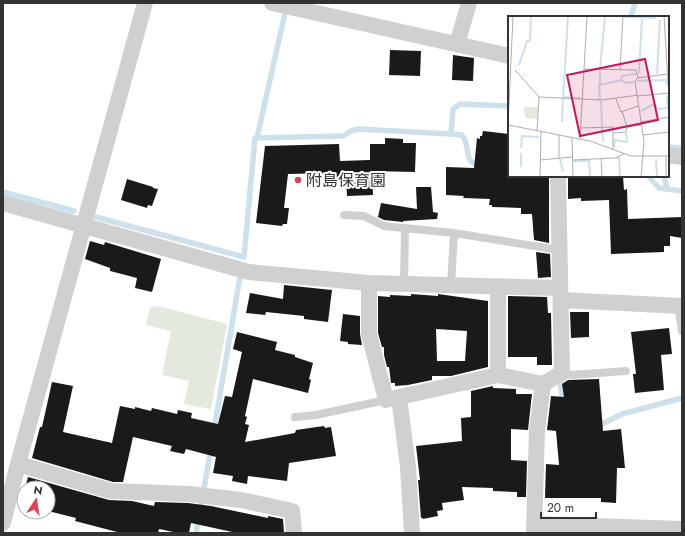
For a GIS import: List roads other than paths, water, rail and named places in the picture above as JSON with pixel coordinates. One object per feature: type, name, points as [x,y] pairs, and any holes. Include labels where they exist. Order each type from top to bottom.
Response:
[{"type":"street","points":[[3,523],[145,3]]},
{"type":"street","points":[[272,3],[508,56]]},
{"type":"street","points":[[457,44],[469,3]]},
{"type":"street","points":[[669,156],[682,157]]},
{"type":"street","points":[[392,398],[498,375],[543,384],[562,373],[558,177]]},
{"type":"street","points":[[3,203],[84,224],[249,272],[369,283],[498,287],[680,305]]},
{"type":"street","points":[[369,283],[369,334],[392,398],[408,467],[412,533]]},
{"type":"street","points":[[498,287],[498,375]]},
{"type":"street","points":[[543,384],[537,430],[534,528],[682,529]]},
{"type":"street","points":[[18,464],[111,491],[189,494],[241,500],[292,512],[294,533]]},
{"type":"lane","points":[[344,215],[364,216],[384,226],[454,233],[559,250]]},
{"type":"lane","points":[[404,284],[405,228]]},
{"type":"lane","points":[[451,285],[454,233]]},
{"type":"lane","points":[[680,305],[682,331]]},
{"type":"lane","points":[[562,373],[571,375],[626,371]]},
{"type":"lane","points":[[295,417],[316,415],[392,398]]},
{"type":"waterway","points":[[631,16],[635,3]]},
{"type":"waterway","points":[[257,138],[285,13]]},
{"type":"waterway","points":[[451,134],[453,109],[460,104],[508,106]]},
{"type":"waterway","points":[[96,217],[244,257],[255,138],[343,136],[358,129],[462,135],[465,139],[469,158],[475,164],[481,166]]},
{"type":"waterway","points":[[669,147],[682,148]]},
{"type":"waterway","points":[[649,177],[659,188],[682,191]]},
{"type":"waterway","points":[[664,177],[667,189]]},
{"type":"waterway","points":[[3,192],[74,211]]},
{"type":"waterway","points":[[214,430],[240,277]]},
{"type":"waterway","points":[[560,381],[563,403]]},
{"type":"waterway","points":[[595,425],[602,424],[622,414],[682,398]]},
{"type":"waterway","points":[[204,488],[211,449]]},
{"type":"waterway","points":[[196,533],[201,505]]},
{"type":"place","name":"附島保育園","points":[[298,180]]}]
